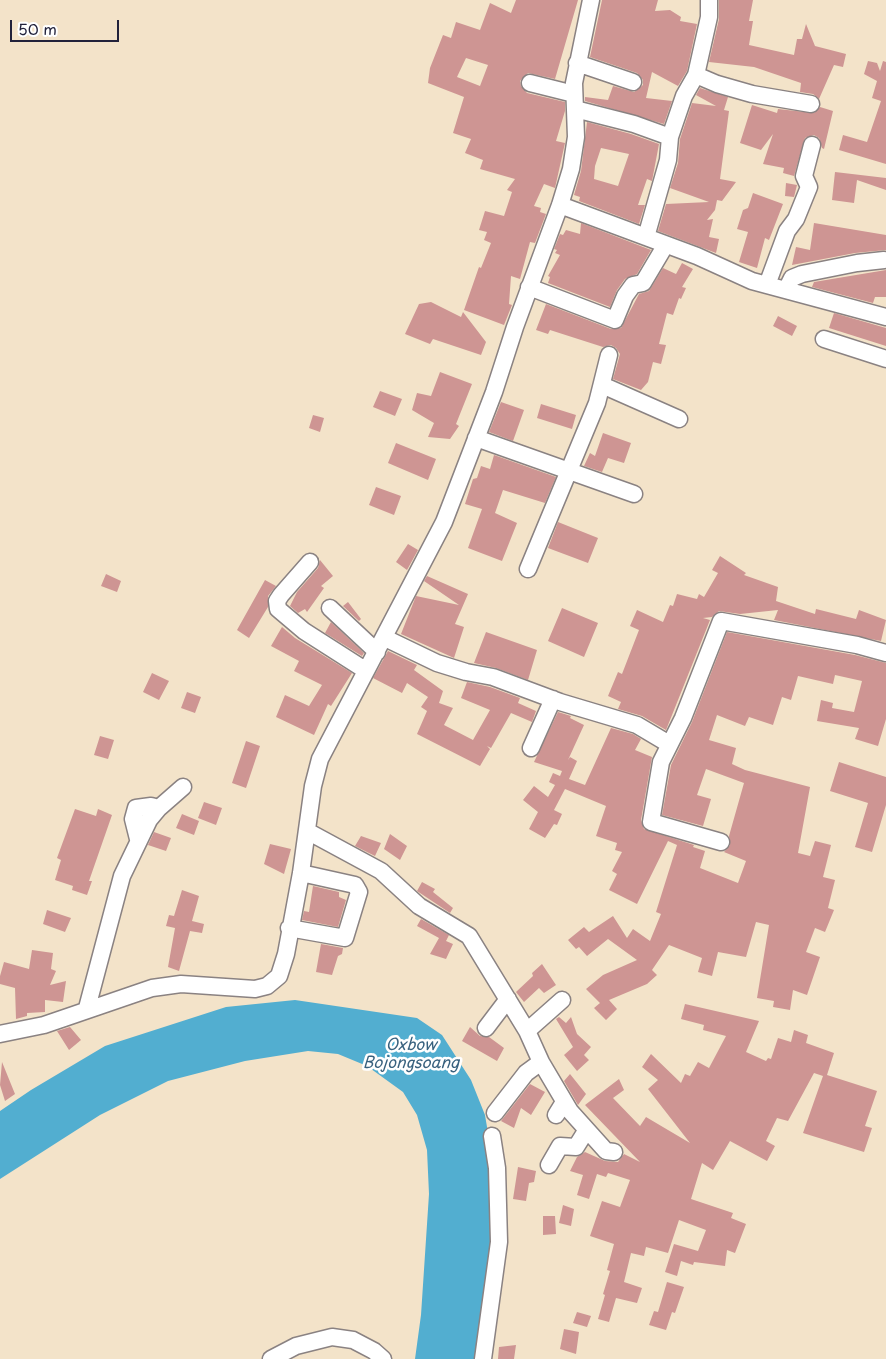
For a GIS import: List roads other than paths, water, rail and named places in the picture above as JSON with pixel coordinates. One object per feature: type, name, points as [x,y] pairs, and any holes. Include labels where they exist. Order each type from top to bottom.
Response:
[{"type":"street","points":[[0,1034],[44,1025],[87,1008],[152,988],[173,984],[240,989],[266,986],[279,976],[283,966],[301,873],[313,786],[320,759],[381,645],[414,577],[437,538],[467,466],[560,205],[571,168],[576,137],[574,102],[577,63],[591,0]]},
{"type":"street","points":[[646,237],[668,160],[670,137],[684,96],[696,75],[709,17],[709,0]]},
{"type":"street","points":[[577,63],[633,82]]},
{"type":"street","points":[[696,75],[717,84],[752,94],[811,104]]},
{"type":"street","points":[[530,83],[574,102],[670,137]]},
{"type":"street","points":[[767,285],[787,231],[796,220],[809,187],[804,176],[812,145]]},
{"type":"street","points":[[560,205],[665,246],[696,256],[752,281],[886,317]]},
{"type":"street","points":[[530,287],[615,320],[625,296],[633,285],[643,283],[665,246]]},
{"type":"street","points":[[786,290],[792,278],[802,274],[857,263],[884,260]]},
{"type":"street","points":[[824,339],[886,359]]},
{"type":"street","points":[[528,569],[597,403],[609,355]]},
{"type":"street","points":[[602,385],[679,419]]},
{"type":"street","points":[[476,438],[634,494]]},
{"type":"street","points":[[310,562],[281,595],[277,601],[278,609],[304,630],[366,670]]},
{"type":"street","points":[[330,608],[381,645],[466,672],[493,677],[637,725],[669,744]]},
{"type":"street","points":[[721,842],[651,822],[661,762],[683,718],[722,620],[857,645],[886,653]]},
{"type":"street","points":[[531,748],[553,698]]},
{"type":"street","points":[[87,1008],[122,876],[138,839],[133,819],[136,808],[151,806],[159,808],[183,787]]},
{"type":"street","points":[[307,831],[381,871],[419,906],[462,930],[469,936],[488,964],[527,1031],[560,1108],[606,1151],[614,1152]]},
{"type":"street","points":[[289,928],[345,938],[359,892],[355,885],[301,873]]},
{"type":"street","points":[[486,1028],[508,999]]},
{"type":"street","points":[[527,1031],[562,1000]]},
{"type":"street","points":[[495,1113],[526,1073],[541,1062]]},
{"type":"street","points":[[549,1165],[560,1146],[576,1147],[586,1131]]},
{"type":"street","points":[[483,1359],[499,1242],[497,1168],[492,1136]]},
{"type":"street","points":[[271,1359],[296,1346],[332,1337],[352,1340],[374,1351],[383,1359]]},
{"type":"water","name":"Oxbow Bojongsoang","points":[[295,1000],[417,1018],[442,1035],[471,1080],[485,1115],[491,1151],[495,1243],[477,1359],[415,1359],[421,1315],[429,1194],[427,1150],[417,1115],[403,1092],[367,1066],[338,1054],[308,1051],[245,1061],[168,1081],[100,1115],[0,1179],[0,1111],[31,1090],[105,1046],[226,1007]]}]
